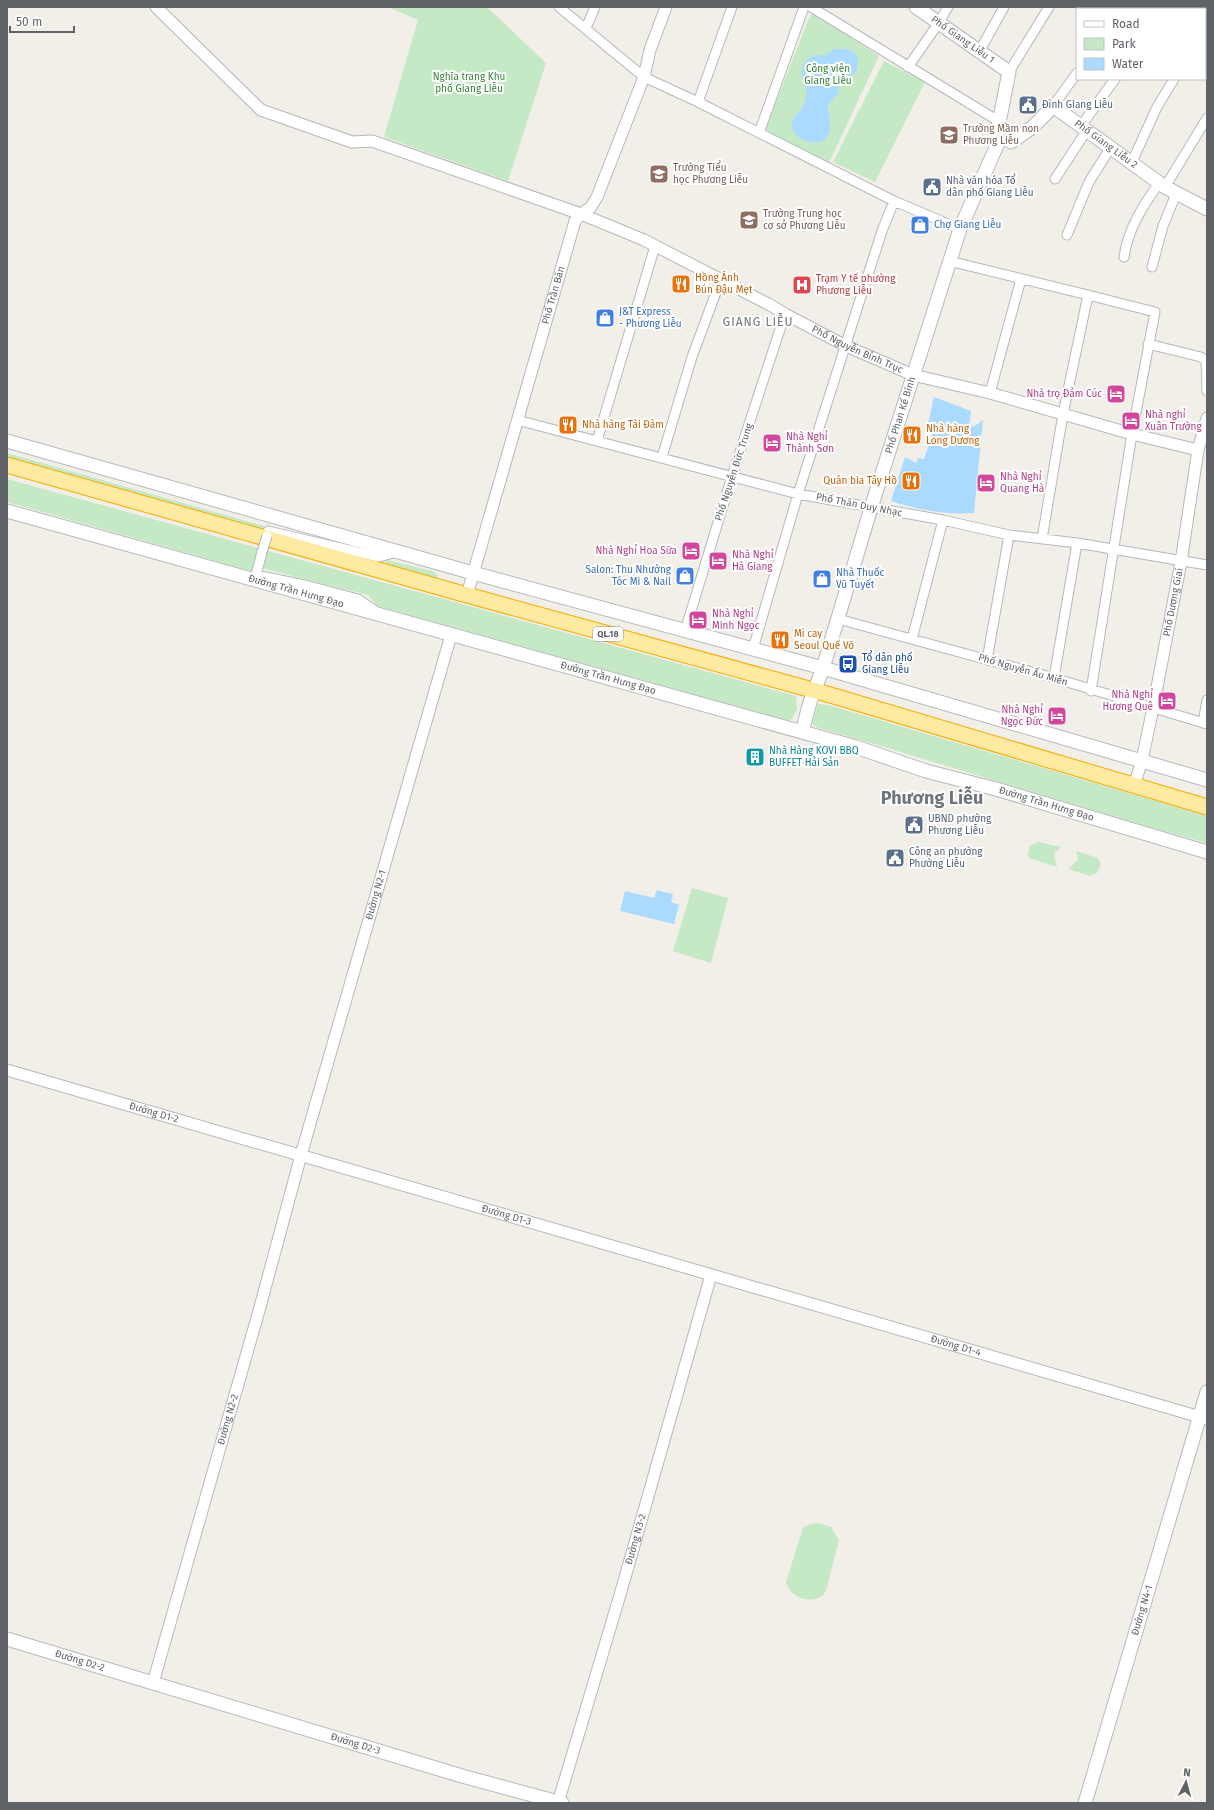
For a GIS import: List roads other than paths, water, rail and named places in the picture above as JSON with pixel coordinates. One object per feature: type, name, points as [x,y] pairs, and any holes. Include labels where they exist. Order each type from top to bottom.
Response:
[{"type":"highway","name":"QL.18","points":[[7,466],[814,691],[1207,807]]},
{"type":"main road","name":"Phố Giang Liễu 1","points":[[916,7],[938,24],[1010,72]]},
{"type":"main road","name":"Phố Phan Kế Bính","points":[[802,732],[960,228],[1001,135],[1010,72]]},
{"type":"main road","points":[[1001,135],[1034,126],[1054,106]]},
{"type":"main road","name":"Phố Giang Liễu 2","points":[[1054,106],[1167,188],[1206,206]]},
{"type":"main road","points":[[7,441],[400,551],[473,573],[823,668],[1207,780]]},
{"type":"main road","name":"Đường Trần Hưng Đạo","points":[[7,511],[856,747],[926,771],[996,789],[1207,852]]},
{"type":"main road","name":"Đường N4-1","points":[[1085,1803],[1203,1418],[1207,1392]]},
{"type":"main road","name":"Đường D2-2","points":[[7,1639],[153,1683]]},
{"type":"main road","name":"Đường D2-3","points":[[153,1683],[462,1776],[560,1803]]},
{"type":"street","name":"Phố Nguyễn Bỉnh Trục","points":[[156,7],[261,110],[352,142],[372,141],[581,214],[655,246],[721,279],[846,346],[913,375],[990,393],[1132,434],[1198,450]]},
{"type":"street","points":[[559,7],[644,77],[698,102],[894,201],[960,228]]},
{"type":"street","points":[[586,28],[594,7]]},
{"type":"street","name":"Phố Trần Bàn","points":[[467,595],[575,221],[581,214],[591,207],[596,197],[644,77],[650,50],[666,7]]},
{"type":"street","points":[[698,102],[732,7]]},
{"type":"street","points":[[759,133],[804,7]]},
{"type":"street","points":[[811,7],[908,67],[1001,135]]},
{"type":"street","points":[[908,67],[948,7]]},
{"type":"street","points":[[979,52],[1004,7]]},
{"type":"street","points":[[1010,72],[1049,7]]},
{"type":"street","points":[[1054,106],[1076,74]]},
{"type":"street","points":[[1055,179],[1084,128],[1114,80]]},
{"type":"street","points":[[1132,162],[1157,106],[1173,80]]},
{"type":"street","points":[[1124,257],[1132,227],[1141,210],[1167,188],[1207,118]]},
{"type":"street","points":[[1067,235],[1089,182],[1111,147]]},
{"type":"street","points":[[1152,267],[1163,226],[1167,188]]},
{"type":"street","points":[[753,649],[798,494],[882,231],[894,201]]},
{"type":"street","points":[[597,441],[655,246]]},
{"type":"street","points":[[949,261],[1155,312],[1132,434],[1091,691]]},
{"type":"street","points":[[662,457],[692,357],[721,279]]},
{"type":"street","points":[[990,393],[1021,279]]},
{"type":"street","points":[[1042,539],[1063,414],[1088,295]]},
{"type":"street","name":"Phố Nguyễn Đức Trung","points":[[685,631],[732,476],[785,314]]},
{"type":"street","points":[[1148,344],[1201,357],[1206,361],[1207,391]]},
{"type":"street","name":"Phố Dương Giai","points":[[1134,786],[1142,760],[1153,708],[1181,562],[1198,450],[1207,418]]},
{"type":"street","name":"Phố Thân Duy Nhạc","points":[[517,420],[798,494],[943,520],[1009,535],[1076,543],[1181,562],[1207,565]]},
{"type":"street","points":[[912,639],[943,520]]},
{"type":"street","points":[[380,614],[358,599],[321,589],[256,576],[268,530],[379,557],[400,551]]},
{"type":"street","points":[[987,660],[1009,535]]},
{"type":"street","points":[[1054,678],[1076,543]]},
{"type":"street","name":"Phố Nguyễn Ấu Miễn","points":[[838,619],[1054,678],[1091,691],[1205,724]]},
{"type":"street","name":"Đường N2-1","points":[[301,1155],[451,635]]},
{"type":"street","points":[[1205,724],[1207,700]]},
{"type":"street","name":"Đường D1-2","points":[[7,1070],[301,1155]]},
{"type":"street","name":"Đường D1-3","points":[[301,1155],[711,1275]]},
{"type":"street","name":"Đường N2-2","points":[[153,1683],[260,1307],[301,1155]]},
{"type":"street","name":"Đường D1-4","points":[[711,1275],[1203,1418]]},
{"type":"street","name":"Đường N3-2","points":[[560,1803],[711,1275]]},
{"type":"water","points":[[834,49],[846,49],[856,54],[858,68],[854,74],[844,79],[840,83],[838,94],[828,104],[830,128],[826,138],[821,141],[808,142],[796,135],[792,124],[794,118],[802,108],[806,98],[807,91],[802,78],[802,68],[811,57],[827,55]]},
{"type":"water","points":[[934,397],[971,411],[969,427],[975,426],[983,420],[974,513],[932,511],[891,501],[905,457],[916,463],[918,458],[924,459],[933,432],[927,428]]},
{"type":"water","points":[[657,890],[673,894],[671,902],[679,905],[674,924],[620,911],[625,891],[654,898]]},
{"type":"place","name":"Đình Giang Liễu","points":[[1028,105]]},
{"type":"place","name":"Trường Mầm non Phương Liễu","points":[[949,135]]},
{"type":"place","name":"Trường Tiểu học Phương Liễu","points":[[659,174]]},
{"type":"place","name":"Nhà văn hóa Tổ dân phố Giang Liễu","points":[[932,187]]},
{"type":"place","name":"Trường Trung học cơ sở Phương Liễu","points":[[749,220]]},
{"type":"place","name":"Chợ Giang Liễu","points":[[920,225]]},
{"type":"place","name":"Hồng Ánh Bún Đậu Mẹt","points":[[681,284]]},
{"type":"place","name":"Trạm Y tế phường Phương Liễu","points":[[802,285]]},
{"type":"place","name":"J&T Express - Phương Liễu","points":[[605,318]]},
{"type":"place","name":"Nhà trọ Đảm Cúc","points":[[1116,394]]},
{"type":"place","name":"Nhà nghỉ Xuân Trường","points":[[1131,421]]},
{"type":"place","name":"Nhà hàng Tài Đàm","points":[[568,425]]},
{"type":"place","name":"Nhà hàng Long Dương","points":[[912,435]]},
{"type":"place","name":"Nhà Nghỉ Thành Sơn","points":[[772,443]]},
{"type":"place","name":"Quán bia Tây Hồ","points":[[911,481]]},
{"type":"place","name":"Nhà Nghỉ Quang Hà","points":[[986,483]]},
{"type":"place","name":"Nhà Nghỉ Hoa Sữa","points":[[691,551]]},
{"type":"place","name":"Nhà Nghỉ Hà Giang","points":[[718,561]]},
{"type":"place","name":"Salon: Thu Nhường Tóc Mi & Nail","points":[[685,576]]},
{"type":"place","name":"Nhà Thuốc Vũ Tuyết","points":[[822,579]]},
{"type":"place","name":"Nhà Nghỉ Minh Ngọc","points":[[698,620]]},
{"type":"place","name":"Mì cay Seoul Quế Võ","points":[[780,640]]},
{"type":"place","name":"Tổ dân phố Giang Liễu","points":[[848,664]]},
{"type":"place","name":"Nhà Nghỉ Hương Quê","points":[[1167,701]]},
{"type":"place","name":"Nhà Nghỉ Ngọc Đức","points":[[1057,716]]},
{"type":"place","name":"Nhà Hàng KOVI BBQ BUFFET Hải Sản","points":[[755,757]]},
{"type":"place","name":"UBND phường Phương Liễu","points":[[914,825]]},
{"type":"place","name":"Công an phường Phường Liễu","points":[[895,858]]},
{"type":"district","name":"GIANG LIỄU","points":[[758,322]]},
{"type":"district","name":"Phương Liễu","points":[[932,798]]},
{"type":"park label","name":"Công viên Giang Liễu","points":[[828,74]]},
{"type":"park label","name":"Nghĩa trang Khu phố Giang Liễu","points":[[469,82]]}]
